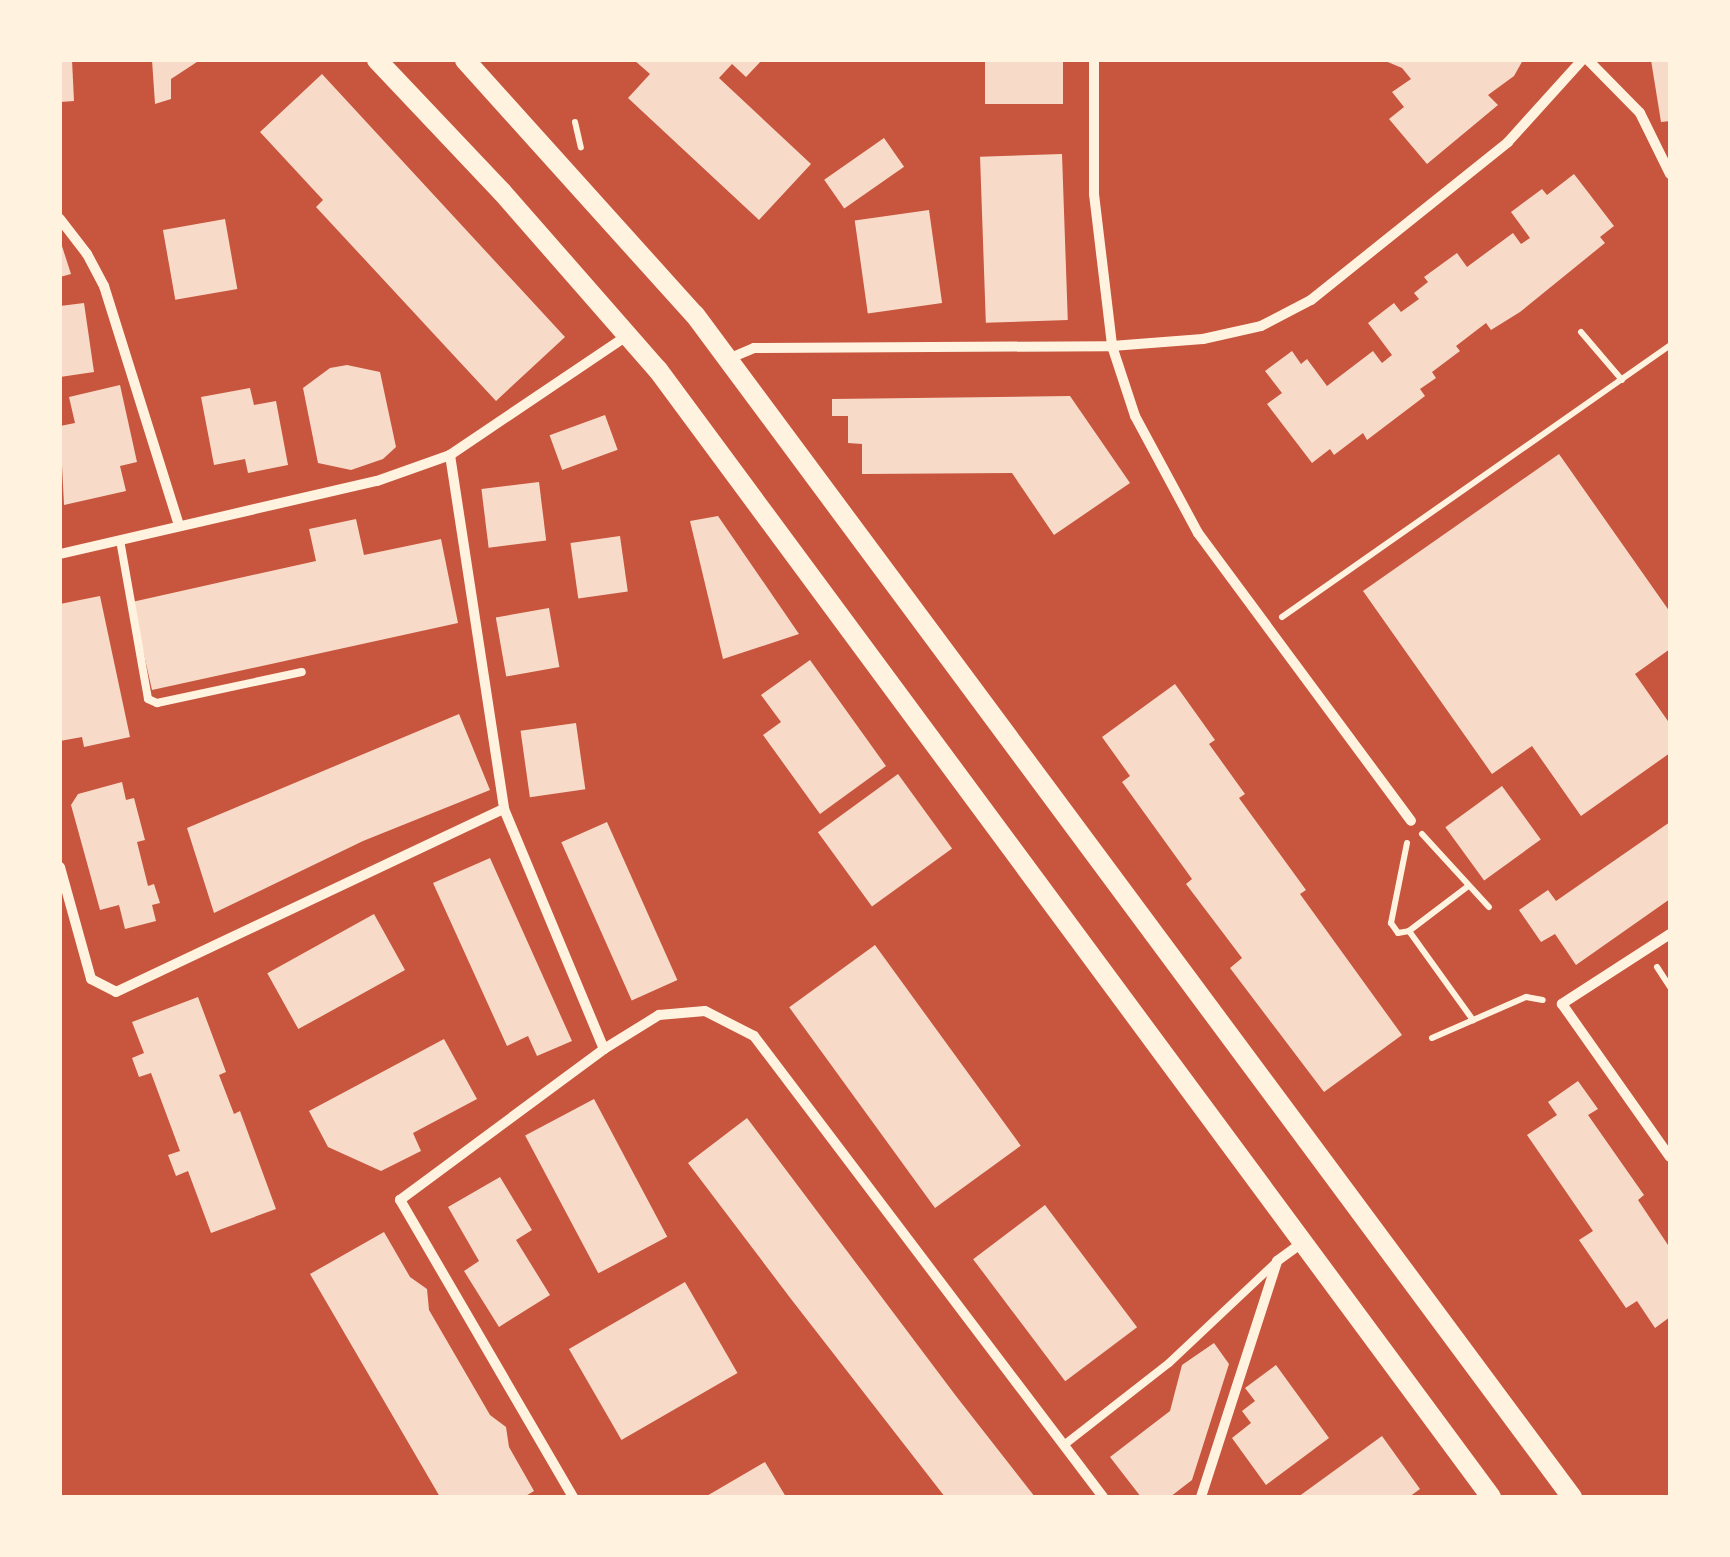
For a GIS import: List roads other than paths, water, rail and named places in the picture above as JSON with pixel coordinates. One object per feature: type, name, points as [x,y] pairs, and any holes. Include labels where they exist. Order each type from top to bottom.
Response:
[{"type":"main road","points":[[377,60],[628,335],[1491,1497]]},
{"type":"main road","points":[[466,60],[655,267],[728,359],[1572,1497]]},
{"type":"street","points":[[1094,60],[1094,194],[1112,346],[1135,416],[1198,533],[1411,822]]},
{"type":"street","points":[[728,359],[754,348],[1112,346],[1203,339],[1261,326],[1311,300],[1508,142],[1585,60],[1640,113],[1670,174]]},
{"type":"street","points":[[60,219],[88,254],[104,286],[179,526]]},
{"type":"street","points":[[60,554],[377,480],[450,455],[628,335]]},
{"type":"street","points":[[450,455],[504,809],[604,1049]]},
{"type":"street","points":[[60,867],[91,979],[116,992],[504,809]]},
{"type":"street","points":[[1670,934],[1562,1004],[1670,1157]]},
{"type":"street","points":[[572,1497],[400,1200],[604,1049],[659,1015],[705,1011],[754,1036],[1103,1497]]},
{"type":"street","points":[[1201,1497],[1277,1261],[1304,1241]]},
{"type":"lane","points":[[120,540],[148,699],[157,703],[302,672]]},
{"type":"lane","points":[[1064,1445],[1169,1363],[1277,1261]]}]
